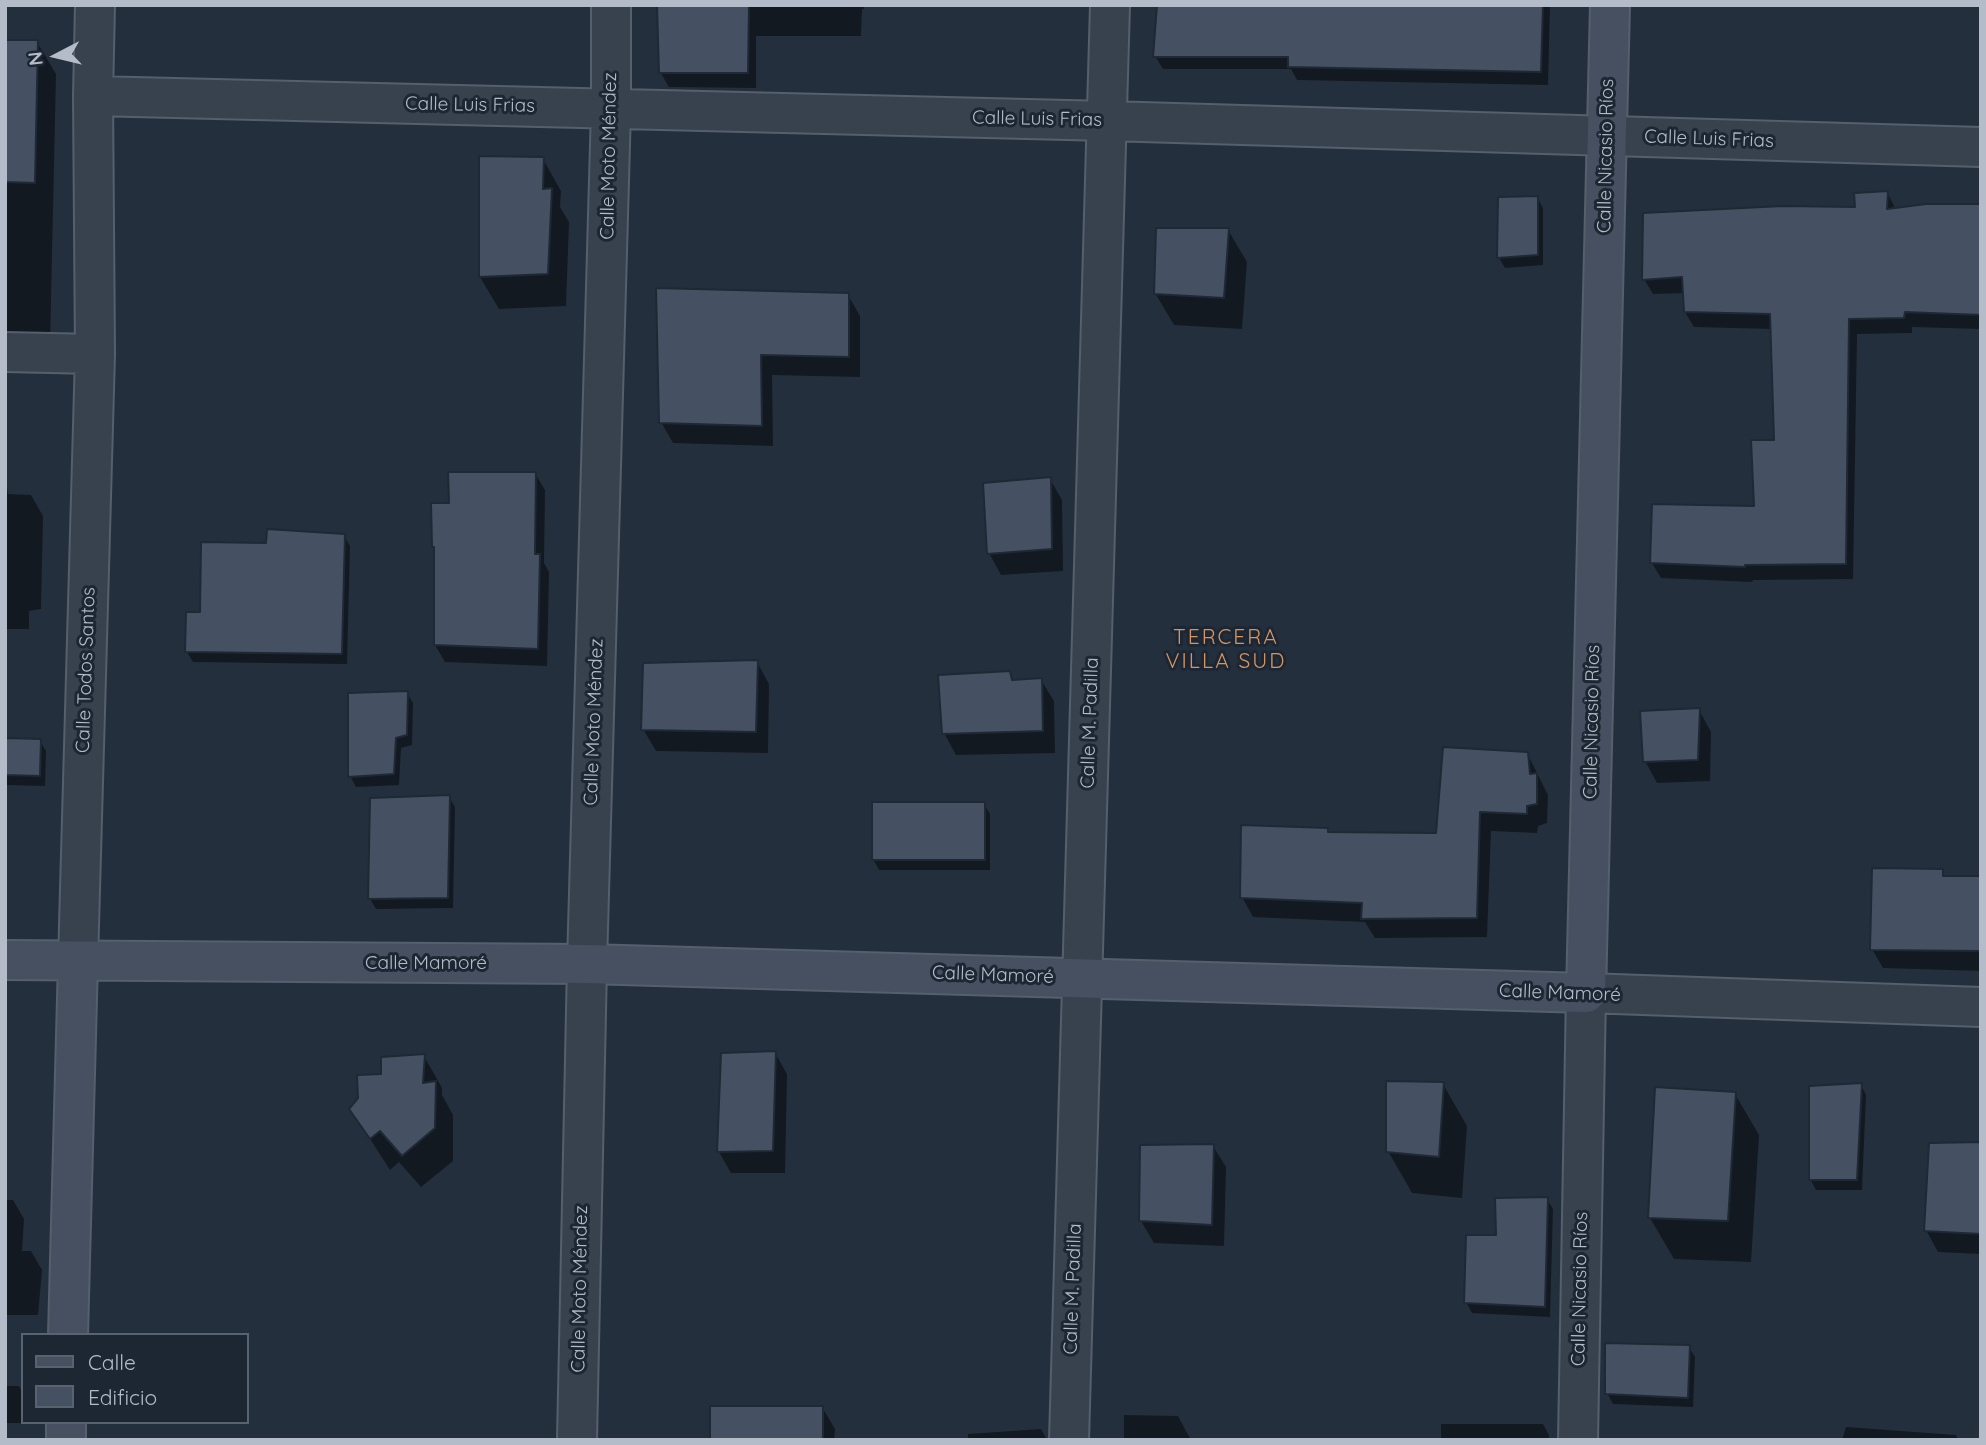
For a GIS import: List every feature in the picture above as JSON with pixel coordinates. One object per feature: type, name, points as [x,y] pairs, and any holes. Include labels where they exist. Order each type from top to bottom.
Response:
[{"type":"street","name":"Calle Todos Santos","points":[[68,1333],[95,354],[95,5]]},
{"type":"street","name":"Calle Moto Méndez","points":[[577,1440],[587,964],[611,109],[611,5]]},
{"type":"street","name":"Calle M. Padilla","points":[[1069,1440],[1110,5]]},
{"type":"street","name":"Calle Nicasio Ríos","points":[[1578,1440],[1610,5]]},
{"type":"street","name":"Calle Luis Frias","points":[[93,96],[1108,121],[1981,147]]},
{"type":"street","points":[[5,352],[95,354]]},
{"type":"street","name":"Calle Mamoré","points":[[5,960],[587,964],[1981,1007]]},
{"type":"building","points":[[657,5],[749,5],[748,73],[659,73]]},
{"type":"building","points":[[1157,5],[1543,5],[1541,72],[1288,67],[1288,57],[1153,57]]},
{"type":"building","points":[[5,40],[38,40],[35,183],[5,182]]},
{"type":"building","points":[[479,156],[544,157],[543,189],[552,188],[548,274],[479,277]]},
{"type":"building","points":[[1888,191],[1887,209],[1926,204],[1981,204],[1981,315],[1905,312],[1904,318],[1849,319],[1846,564],[1745,567],[1650,563],[1652,504],[1754,506],[1751,440],[1774,440],[1770,314],[1684,312],[1682,277],[1642,280],[1643,213],[1783,206],[1855,207],[1854,193]]},
{"type":"building","points":[[1538,196],[1538,255],[1497,258],[1498,197]]},
{"type":"building","points":[[1156,228],[1229,228],[1224,298],[1154,294]]},
{"type":"building","points":[[656,288],[849,293],[849,357],[761,355],[762,426],[659,423]]},
{"type":"building","points":[[448,472],[536,472],[535,554],[540,554],[538,649],[434,645],[431,503],[449,503]]},
{"type":"building","points":[[1051,477],[1052,549],[987,554],[983,483]]},
{"type":"building","points":[[267,529],[345,534],[342,654],[185,652],[186,612],[200,612],[201,542],[266,543]]},
{"type":"building","points":[[758,660],[756,732],[641,730],[643,663]]},
{"type":"building","points":[[1010,671],[1012,680],[1042,678],[1043,731],[942,734],[938,675]]},
{"type":"building","points":[[408,691],[407,735],[396,738],[394,774],[348,777],[348,693]]},
{"type":"building","points":[[1700,708],[1698,760],[1643,762],[1640,711]]},
{"type":"building","points":[[5,738],[41,739],[40,776],[5,775]]},
{"type":"building","points":[[1443,747],[1528,752],[1530,774],[1537,773],[1537,804],[1527,806],[1527,814],[1480,812],[1477,918],[1361,919],[1362,903],[1240,898],[1241,825],[1328,828],[1328,832],[1436,833]]},
{"type":"building","points":[[450,795],[448,898],[368,899],[370,798]]},
{"type":"building","points":[[872,802],[985,802],[985,860],[872,860]]},
{"type":"building","points":[[1872,868],[1943,869],[1943,876],[1981,876],[1981,951],[1870,950]]},
{"type":"building","points":[[776,1051],[773,1151],[717,1152],[721,1053]]},
{"type":"building","points":[[425,1054],[423,1083],[436,1081],[435,1128],[402,1156],[380,1131],[370,1139],[349,1109],[358,1098],[357,1075],[381,1074],[381,1057]]},
{"type":"building","points":[[1386,1081],[1444,1082],[1439,1157],[1386,1152]]},
{"type":"building","points":[[1862,1083],[1857,1180],[1809,1180],[1809,1086]]},
{"type":"building","points":[[1655,1087],[1736,1092],[1728,1221],[1648,1218]]},
{"type":"building","points":[[1981,1142],[1981,1234],[1924,1231],[1929,1143]]},
{"type":"building","points":[[1214,1144],[1212,1225],[1139,1221],[1140,1145]]},
{"type":"building","points":[[1548,1197],[1545,1307],[1464,1303],[1466,1235],[1496,1235],[1495,1198]]},
{"type":"building","points":[[1605,1343],[1690,1345],[1688,1398],[1605,1394]]},
{"type":"building","points":[[710,1406],[823,1406],[823,1440],[710,1440]]},
{"type":"district","name":"TERCERA VILLA SUD","points":[[1226,650]]}]
